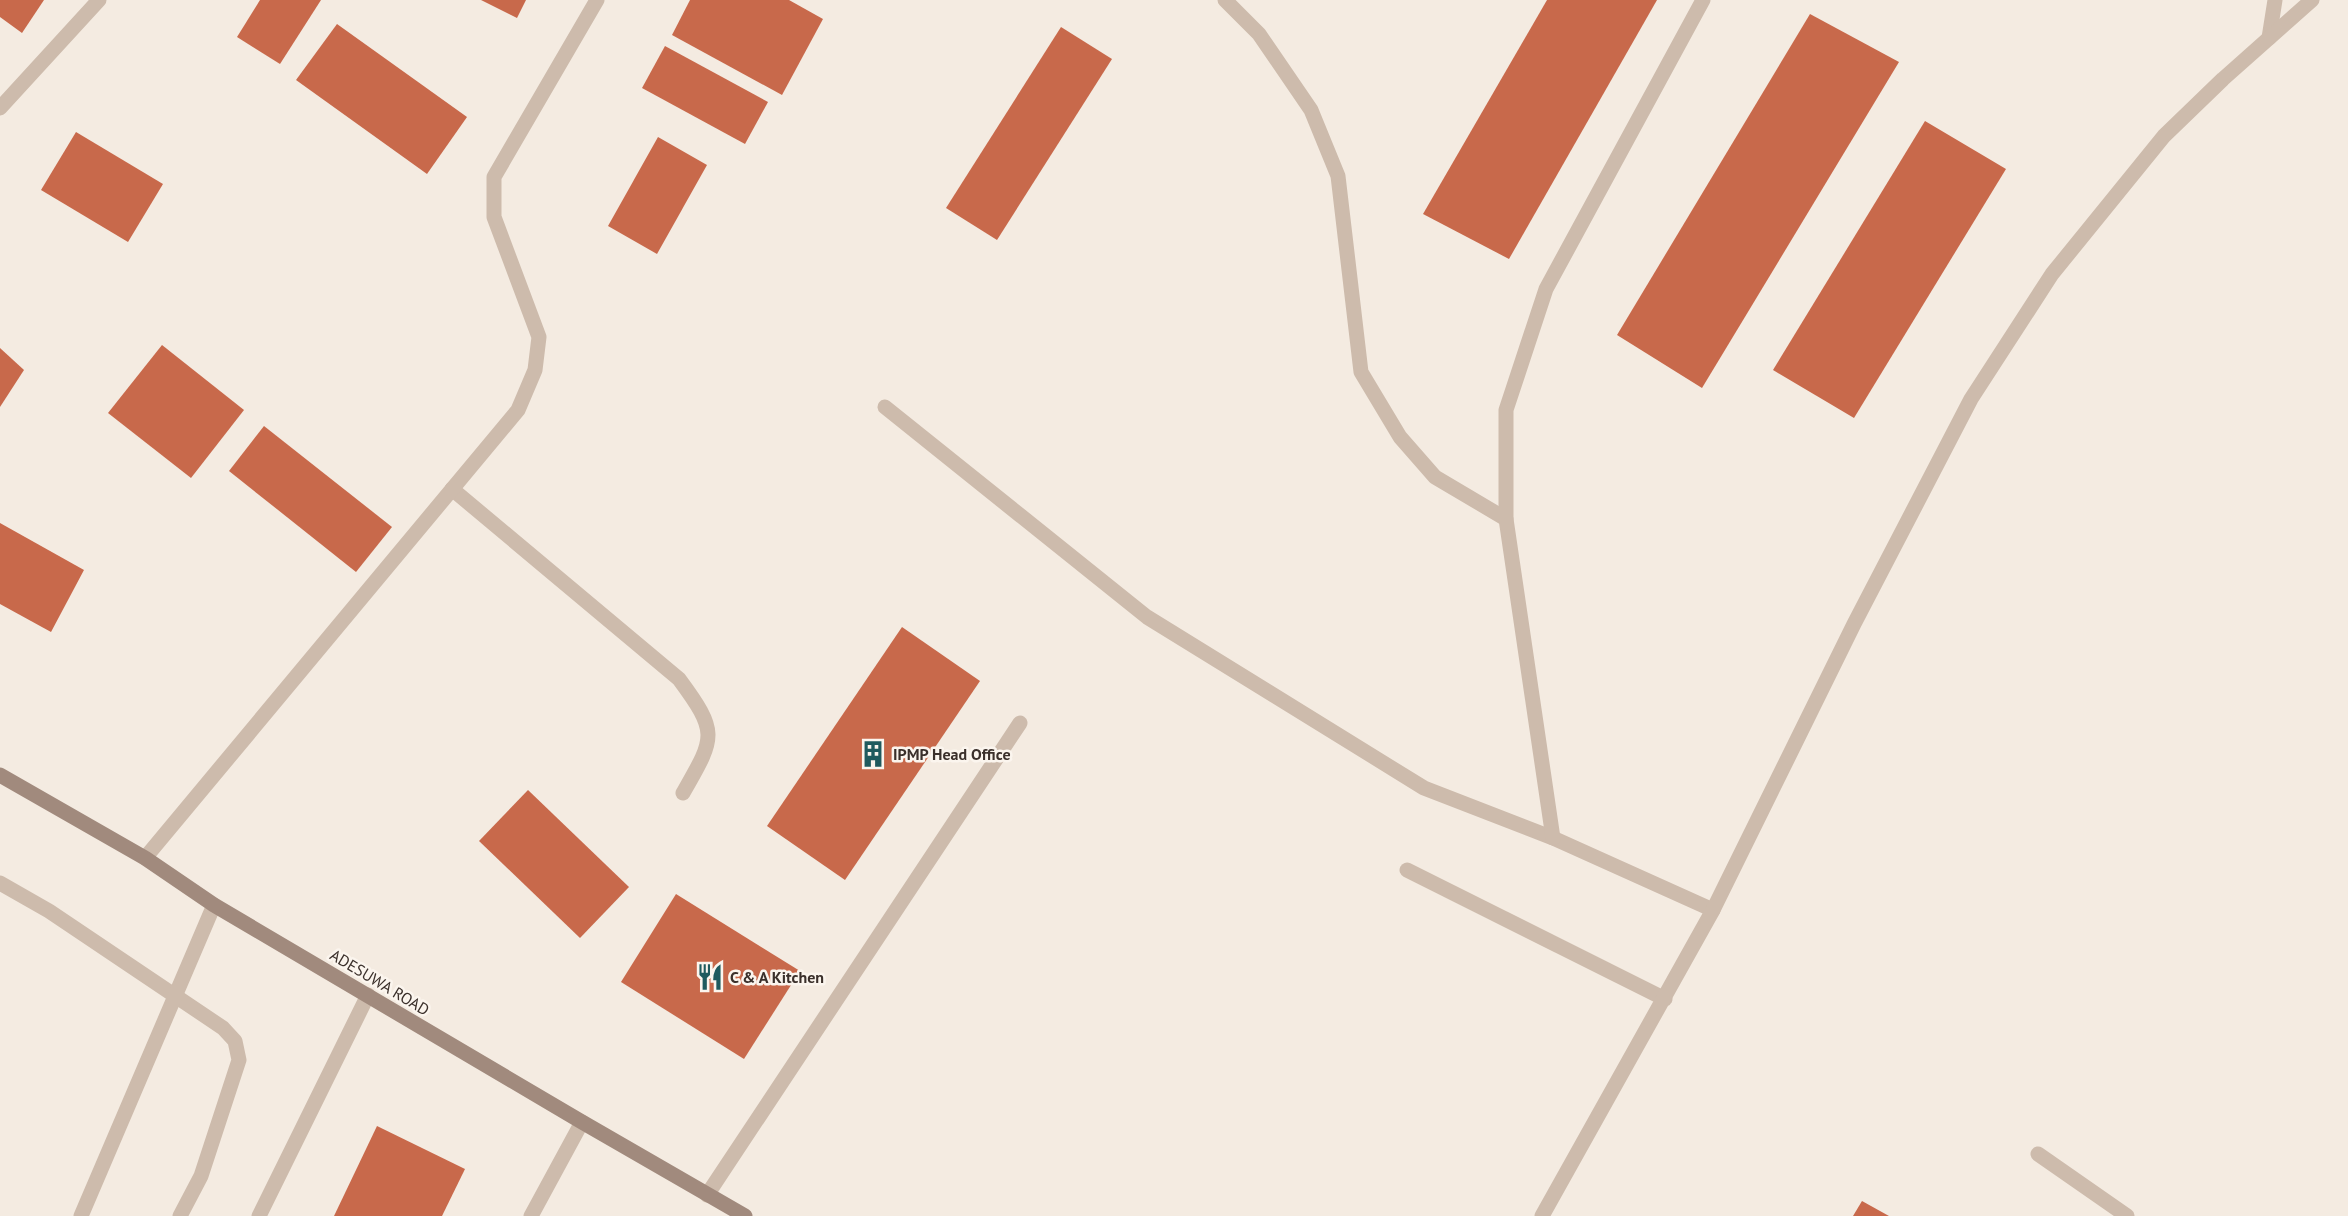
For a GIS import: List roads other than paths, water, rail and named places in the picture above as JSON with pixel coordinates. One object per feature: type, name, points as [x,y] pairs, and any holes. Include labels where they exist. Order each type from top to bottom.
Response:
[{"type":"street","points":[[0,108],[99,0]]},
{"type":"street","points":[[145,858],[518,410],[535,370],[539,337],[494,217],[494,177],[597,0]]},
{"type":"street","points":[[1225,0],[1259,34],[1311,110],[1338,176],[1361,372],[1400,437],[1435,477],[1506,519]]},
{"type":"street","points":[[1552,838],[1506,519],[1506,410],[1546,289],[1703,0]]},
{"type":"street","points":[[2269,38],[2275,0]]},
{"type":"street","points":[[1542,1216],[1713,910],[1854,624],[1971,399],[2052,274],[2164,136],[2312,0]]},
{"type":"street","points":[[885,407],[1148,617],[1424,788],[1552,838],[1713,910]]},
{"type":"street","points":[[452,489],[679,679],[698,704],[709,727],[707,752],[683,793]]},
{"type":"street","points":[[707,1195],[1020,723]]},
{"type":"street","name":"ADESUWA ROAD","points":[[0,775],[145,858],[214,905],[745,1216]]},
{"type":"street","points":[[1407,870],[1665,999]]},
{"type":"street","points":[[0,883],[49,911],[175,998],[223,1028],[235,1041],[239,1060],[201,1176],[180,1216]]},
{"type":"street","points":[[81,1216],[214,905]]},
{"type":"street","points":[[259,1216],[368,995]]},
{"type":"street","points":[[531,1216],[582,1122]]},
{"type":"street","points":[[2038,1154],[2127,1216]]},
{"type":"place","name":"IPMP Head Office","points":[[873,754]]},
{"type":"place","name":"C & A Kitchen","points":[[710,977]]}]
